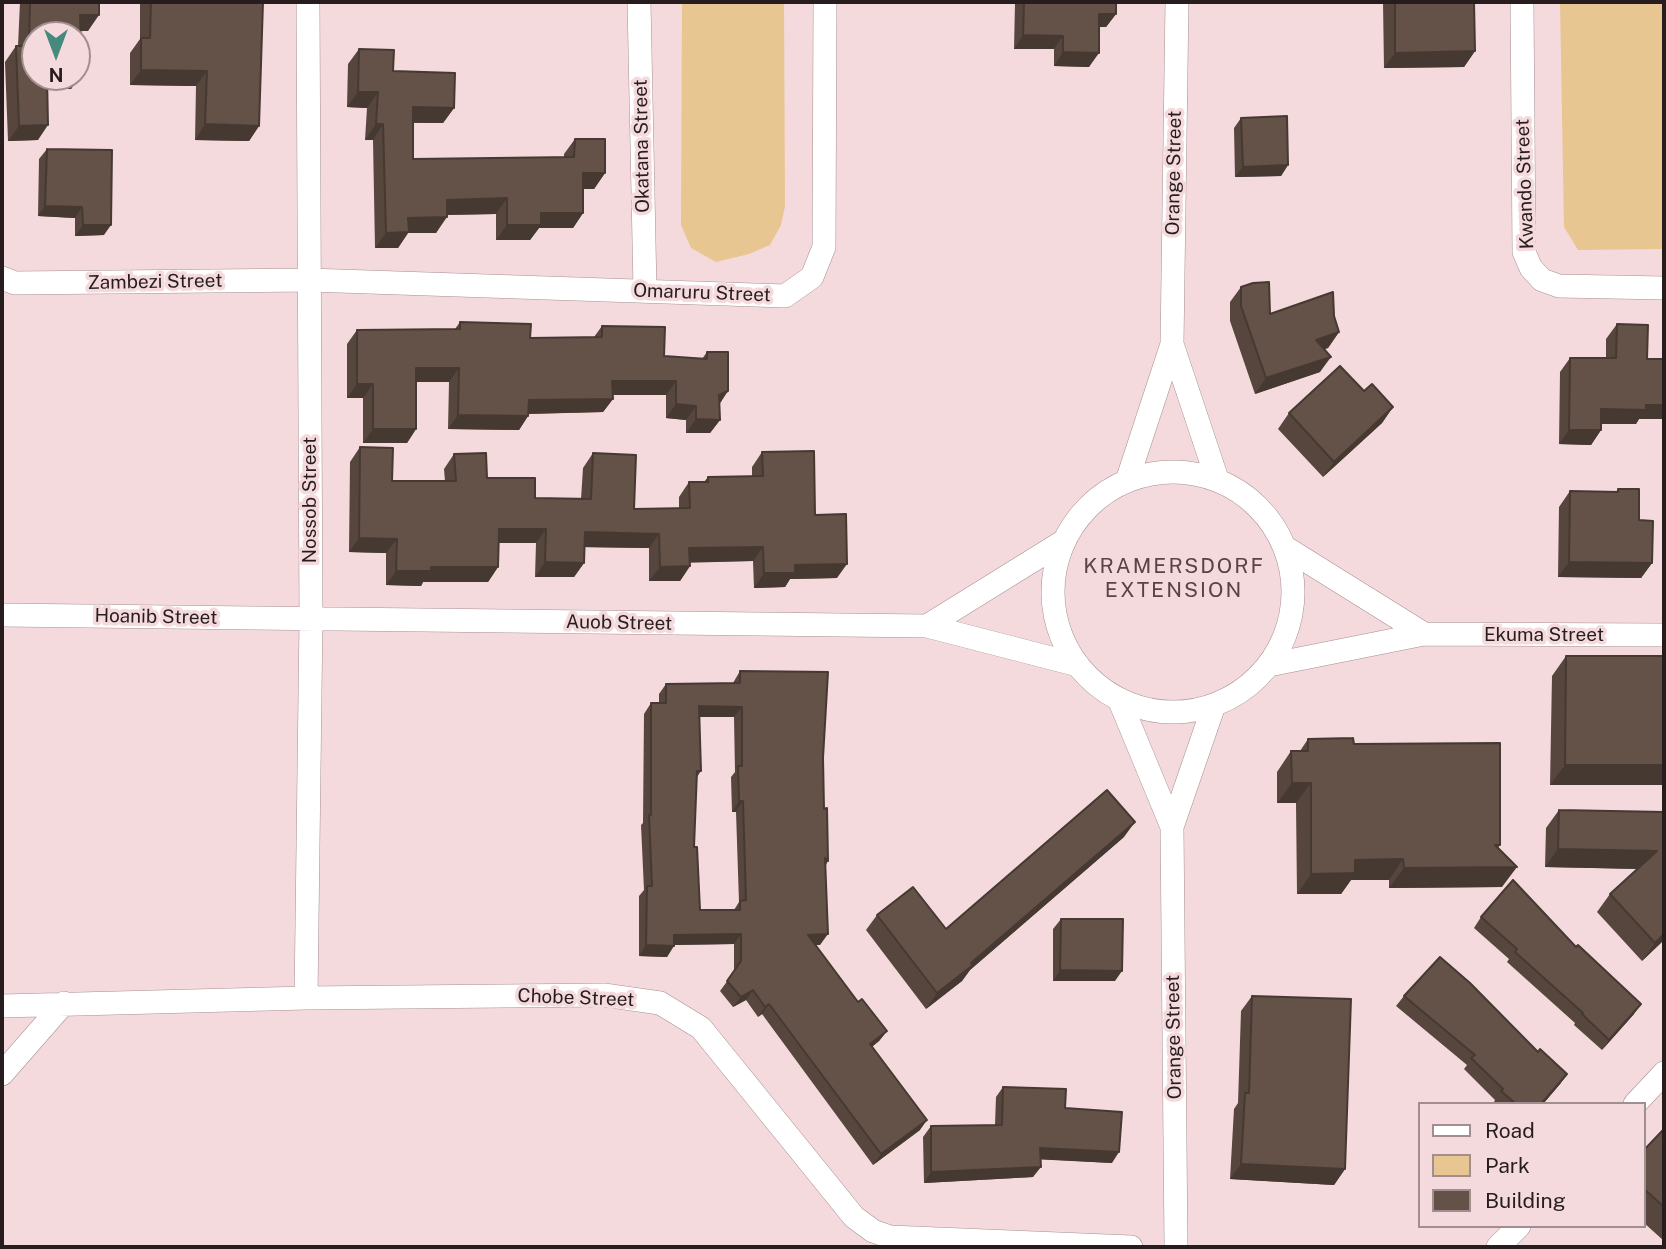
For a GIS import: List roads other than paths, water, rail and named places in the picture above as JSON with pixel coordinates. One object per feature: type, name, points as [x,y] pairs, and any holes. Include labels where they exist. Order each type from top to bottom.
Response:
[{"type":"street","name":"Nossob Street","points":[[306,998],[311,619],[308,2]]},
{"type":"street","name":"Okatana Street","points":[[639,2],[645,290]]},
{"type":"street","name":"Omaruru Street","points":[[309,281],[785,296],[812,277],[824,247],[825,2]]},
{"type":"street","name":"Orange Street","points":[[1127,481],[1172,344],[1177,2]]},
{"type":"street","name":"Kwando Street","points":[[1522,2],[1524,252],[1531,268],[1542,280],[1559,286],[1664,288]]},
{"type":"street","name":"Zambezi Street","points":[[2,278],[15,283],[309,281]]},
{"type":"street","name":"Orange Street","points":[[1172,344],[1217,480]]},
{"type":"street","points":[[1187,472],[1217,480],[1246,496],[1269,519],[1286,548],[1294,588],[1289,628],[1269,665],[1245,689],[1214,705],[1182,712],[1150,709],[1119,699],[1096,684],[1078,665],[1062,636],[1053,605],[1054,572],[1064,541],[1080,516],[1101,496],[1127,481],[1157,473],[1187,472]]},
{"type":"street","points":[[928,626],[1064,541]]},
{"type":"street","points":[[1286,548],[1424,634]]},
{"type":"street","name":"Hoanib Street","points":[[2,615],[311,619]]},
{"type":"street","name":"Auob Street","points":[[311,619],[928,626],[1078,665]]},
{"type":"street","name":"Ekuma Street","points":[[1269,665],[1424,634],[1664,635]]},
{"type":"street","name":"Orange Street","points":[[1119,699],[1172,827]]},
{"type":"street","name":"Orange Street","points":[[1177,1247],[1172,827],[1214,705]]},
{"type":"street","name":"Chobe Street","points":[[2,1006],[306,998],[604,995],[660,1003],[701,1028],[853,1217],[873,1231],[891,1237],[1131,1247]]},
{"type":"street","points":[[2,1074],[64,1003]]},
{"type":"street","points":[[1637,1102],[1664,1073]]},
{"type":"street","points":[[1498,1247],[1517,1228]]},
{"type":"district","name":"KRAMERSDORF EXTENSION","points":[[1174,579]]}]
